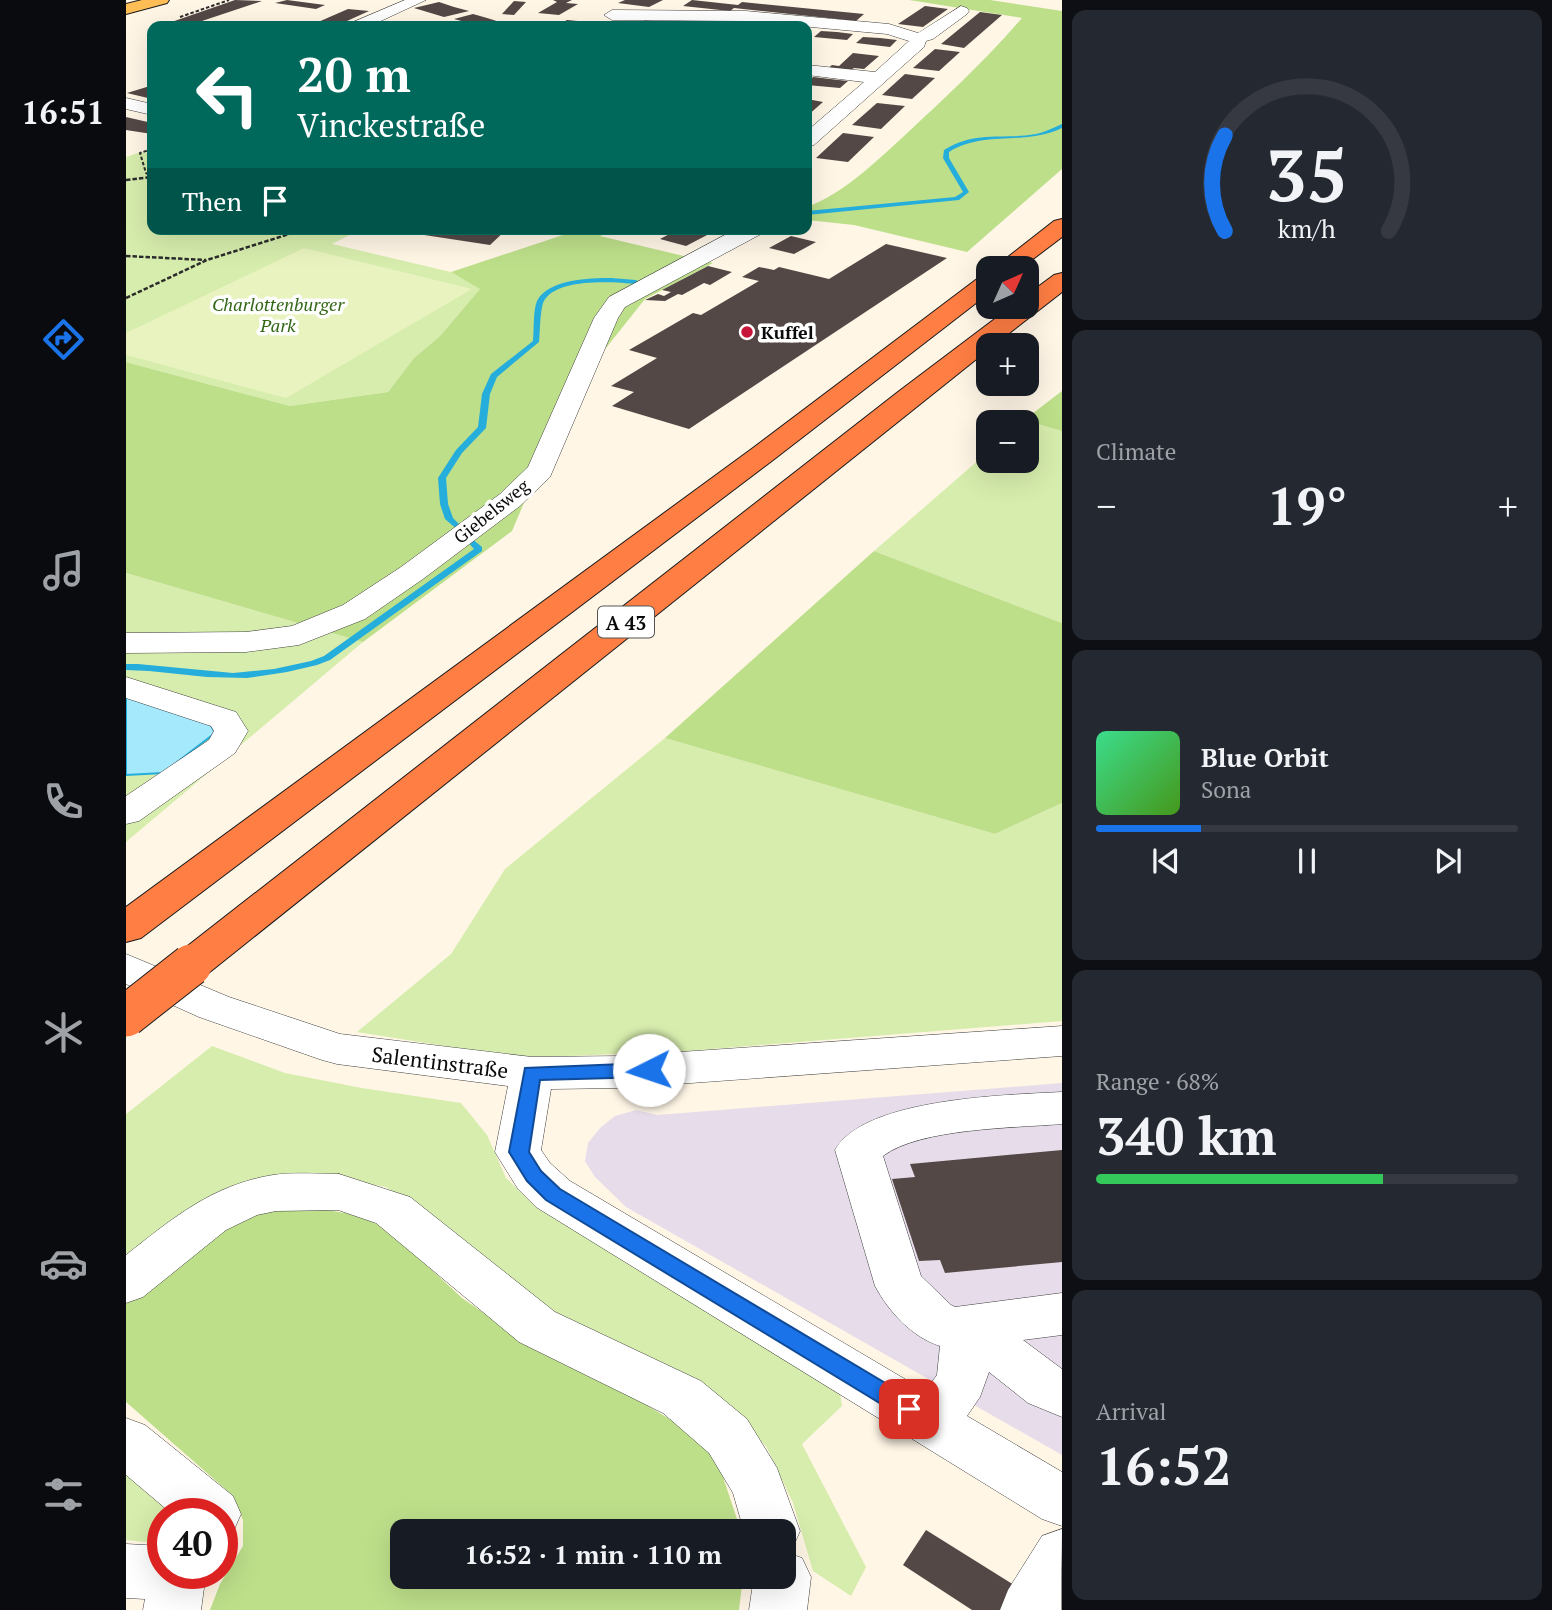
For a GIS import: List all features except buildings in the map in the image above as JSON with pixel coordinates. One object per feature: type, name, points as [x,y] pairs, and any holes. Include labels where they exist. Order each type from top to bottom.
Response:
[{"type":"highway","points":[[1022,256],[1062,226]]},
{"type":"highway","name":"A 43","points":[[126,1016],[908,398],[1062,280]]},
{"type":"highway","name":"A 43","points":[[126,928],[764,454],[976,291]]},
{"type":"main road","points":[[126,9],[161,0]]},
{"type":"street","points":[[369,21],[418,0]]},
{"type":"street","points":[[812,22],[889,29],[917,38],[927,36],[961,11]]},
{"type":"street","points":[[608,15],[746,16],[801,21]]},
{"type":"street","points":[[812,132],[918,44],[917,38]]},
{"type":"street","points":[[812,71],[878,78]]},
{"type":"street","name":"Giebelsweg","points":[[126,643],[246,642],[299,635],[354,612],[510,500],[540,471],[606,318],[617,302],[742,235]]},
{"type":"street","points":[[126,687],[224,719],[232,731],[223,746],[126,813]]},
{"type":"street","name":"Salentinstraße","points":[[126,968],[214,1007],[337,1049],[532,1073],[622,1072],[1062,1041]]},
{"type":"street","points":[[532,1073],[519,1152],[534,1176],[553,1194],[1062,1501]]},
{"type":"street","points":[[1062,1108],[939,1120],[896,1128],[866,1140],[858,1150],[900,1286],[933,1320],[951,1329],[1062,1314]]},
{"type":"street","points":[[126,1283],[209,1217],[247,1199],[276,1194],[339,1192],[393,1210],[537,1327],[682,1397],[728,1436],[758,1485],[768,1519]]},
{"type":"street","points":[[933,1423],[962,1381],[968,1327]]},
{"type":"street","points":[[968,1327],[1046,1387],[1062,1395]]},
{"type":"street","points":[[126,1442],[194,1498]]},
{"type":"street","points":[[1029,1610],[1062,1555]]},
{"type":"street","points":[[172,1610],[175,1589]]},
{"type":"lane","points":[[126,1571],[147,1572]]},
{"type":"path","points":[[147,151],[140,153],[147,174]]},
{"type":"path","points":[[126,180],[147,178]]},
{"type":"path","points":[[126,298],[207,260],[286,235]]},
{"type":"path","points":[[126,256],[207,260]]},
{"type":"shaded area","points":[[1062,1083],[1062,1455],[626,1207],[595,1177],[585,1161],[588,1143],[600,1128],[615,1116],[636,1110],[657,1115]]},
{"type":"green space","points":[[909,0],[990,0],[1062,11],[1062,169],[967,252],[854,225],[812,221],[812,205],[846,186],[881,157],[964,79],[1022,18]]},
{"type":"green space","name":"Charlottenburger Park","points":[[140,152],[147,153],[147,235],[349,235],[332,244],[451,272],[481,288],[440,336],[414,358],[388,392],[290,406],[126,362],[126,157]]},
{"type":"green space","points":[[563,235],[603,235],[600,236],[713,263],[645,299],[606,348],[579,374],[512,531],[363,642],[126,573],[126,362],[290,406],[388,392],[414,358],[440,336],[480,289],[451,272]]},
{"type":"green space","points":[[304,248],[472,289],[286,398],[126,355],[126,333]]},
{"type":"green space","points":[[1062,391],[1062,431],[1039,424],[1037,410]]},
{"type":"green space","points":[[1039,424],[1062,431],[1062,623],[874,551],[976,462],[976,473],[1039,473]]},
{"type":"green space","points":[[874,551],[1062,623],[1062,803],[995,834],[665,738]]},
{"type":"green space","points":[[126,573],[363,642],[126,842]]},
{"type":"green space","points":[[665,738],[995,834],[1062,803],[1062,1021],[687,1051],[513,1057],[357,1032],[451,954],[505,869]]},
{"type":"green space","points":[[212,1046],[285,1073],[461,1103],[487,1135],[506,1178],[536,1207],[840,1392],[842,1406],[802,1444],[866,1567],[851,1596],[813,1571],[793,1503],[766,1446],[693,1380],[536,1304],[433,1218],[386,1187],[316,1175],[126,1261],[126,1114]]},
{"type":"green space","points":[[320,1209],[358,1215],[389,1230],[462,1298],[532,1346],[605,1380],[696,1435],[719,1465],[737,1519],[390,1519],[390,1589],[742,1589],[739,1610],[210,1610],[218,1589],[238,1589],[238,1554],[243,1546],[243,1520],[238,1509],[238,1498],[233,1498],[126,1402],[126,1301],[184,1252],[216,1230],[250,1216]]},
{"type":"green space","points":[[126,1468],[159,1498],[147,1498],[147,1542],[126,1540]]},
{"type":"water","points":[[126,690],[208,720],[215,733],[163,773],[126,775]]},
{"type":"waterway","points":[[812,213],[957,199],[966,192],[946,158],[946,151],[973,139],[1034,136],[1062,126]]},
{"type":"waterway","points":[[459,528],[449,519],[444,504],[442,478],[459,452],[482,428],[486,394],[494,376],[536,342],[540,302],[549,293],[571,283],[597,280],[636,282]]},
{"type":"waterway","points":[[126,667],[247,675],[287,670],[327,658],[479,549],[471,541]]},
{"type":"place","name":"Kuffel","points":[[747,332]]},
{"type":"route","points":[[649,1070],[532,1073],[519,1152],[534,1176],[553,1194],[909,1409]]}]
